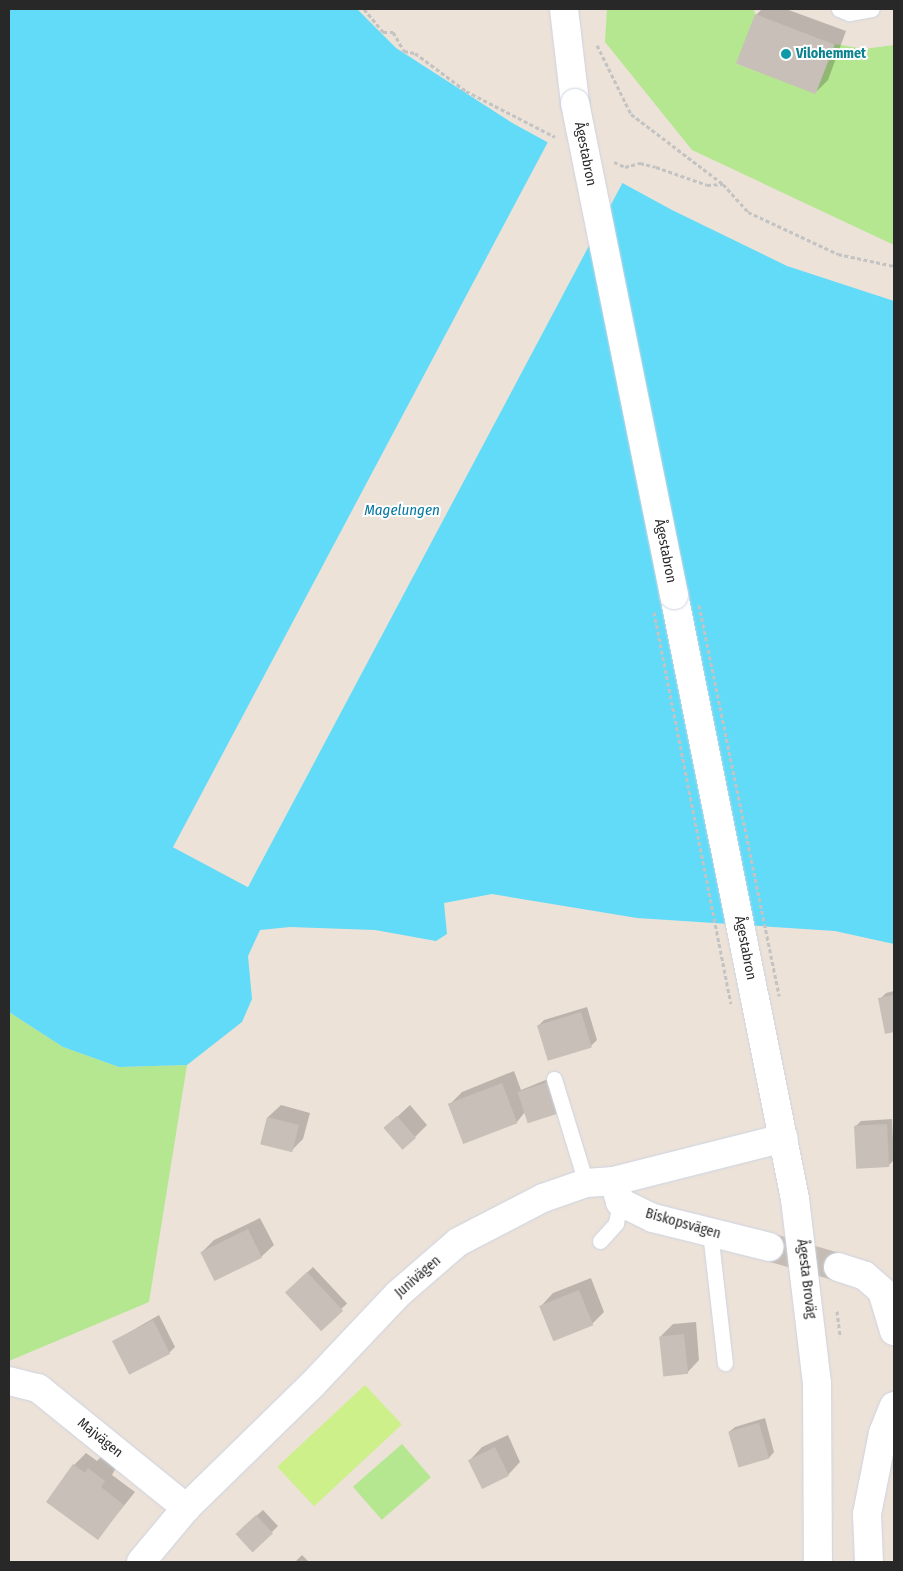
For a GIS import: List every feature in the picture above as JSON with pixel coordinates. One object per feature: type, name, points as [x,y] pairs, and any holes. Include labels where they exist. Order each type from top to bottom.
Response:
[{"type":"main road","name":"Ågestabron","points":[[564,9],[575,103],[755,999]]},
{"type":"main road","name":"Ågesta Broväg","points":[[755,999],[784,1138],[808,1290],[817,1383],[818,1562]]},
{"type":"main road","name":"Junivägen","points":[[141,1562],[186,1508],[312,1385],[398,1294],[458,1242],[543,1198],[586,1182],[617,1191],[784,1138]]},
{"type":"main road","name":"Biskopsvägen","points":[[617,1191],[652,1218],[769,1247]]},
{"type":"main road","points":[[838,1267],[865,1276],[888,1288],[894,1331]]},
{"type":"main road","name":"Majvägen","points":[[9,1382],[38,1388],[186,1508]]},
{"type":"main road","points":[[869,1562],[867,1514],[884,1433],[894,1406]]},
{"type":"lane","points":[[839,9],[849,13],[872,9]]},
{"type":"lane","points":[[554,1079],[586,1182]]},
{"type":"lane","points":[[600,1241],[616,1222],[617,1191]]},
{"type":"lane","points":[[710,1232],[726,1364]]},
{"type":"path","points":[[364,9],[383,32],[393,32],[404,51],[415,53],[466,91],[536,128]]},
{"type":"path","points":[[597,45],[631,114],[723,184],[748,212],[838,254],[894,266]]},
{"type":"path","points":[[625,167],[640,163],[707,185],[723,184]]},
{"type":"green space","points":[[607,9],[754,9],[755,14],[737,64],[816,93],[835,44],[864,49],[894,45],[894,245],[692,150],[605,42]]},
{"type":"green space","points":[[9,1012],[63,1047],[119,1067],[187,1065],[149,1302],[9,1361]]},
{"type":"green space","points":[[365,1385],[402,1424],[314,1506],[277,1467]]},
{"type":"green space","points":[[402,1444],[431,1477],[382,1520],[353,1487]]},
{"type":"water","name":"Magelungen","points":[[9,9],[357,9],[396,48],[514,124],[672,210],[787,266],[894,301],[894,944],[835,931],[637,918],[492,894],[444,903],[447,934],[436,941],[375,930],[290,927],[260,930],[248,956],[252,999],[242,1022],[187,1065],[119,1067],[63,1047],[9,1012]]},
{"type":"pier","points":[[549,140],[624,180],[248,887],[173,847]]},
{"type":"building","name":"Vilohemmet","points":[[755,14],[834,44],[815,94],[736,63]]},
{"type":"building","points":[[894,995],[894,1032],[885,1034],[878,998]]},
{"type":"building","points":[[581,1012],[592,1047],[548,1061],[537,1025]]},
{"type":"building","points":[[548,1082],[558,1113],[528,1123],[518,1092]]},
{"type":"building","points":[[502,1083],[517,1123],[463,1144],[448,1104]]},
{"type":"building","points":[[397,1116],[416,1138],[402,1150],[383,1128]]},
{"type":"building","points":[[267,1117],[299,1125],[292,1152],[260,1144]]},
{"type":"building","points":[[887,1124],[889,1167],[856,1169],[854,1126]]},
{"type":"building","points":[[248,1229],[262,1258],[214,1281],[200,1252]]},
{"type":"building","points":[[307,1272],[343,1311],[321,1331],[285,1292]]},
{"type":"building","points":[[579,1290],[593,1325],[553,1341],[539,1306]]},
{"type":"building","points":[[153,1320],[170,1354],[129,1375],[112,1341]]},
{"type":"building","points":[[684,1334],[688,1374],[663,1376],[659,1337]]},
{"type":"building","points":[[759,1423],[769,1459],[738,1467],[728,1432]]},
{"type":"building","points":[[495,1447],[509,1476],[482,1489],[468,1460]]},
{"type":"building","points":[[73,1464],[85,1473],[88,1468],[105,1481],[101,1487],[124,1505],[98,1540],[46,1502]]},
{"type":"building","points":[[256,1515],[273,1533],[253,1552],[236,1534]]},
{"type":"tunnel","points":[[769,1247],[838,1267]]},
{"type":"place","name":"Vilohemmet","points":[[786,54]]}]
